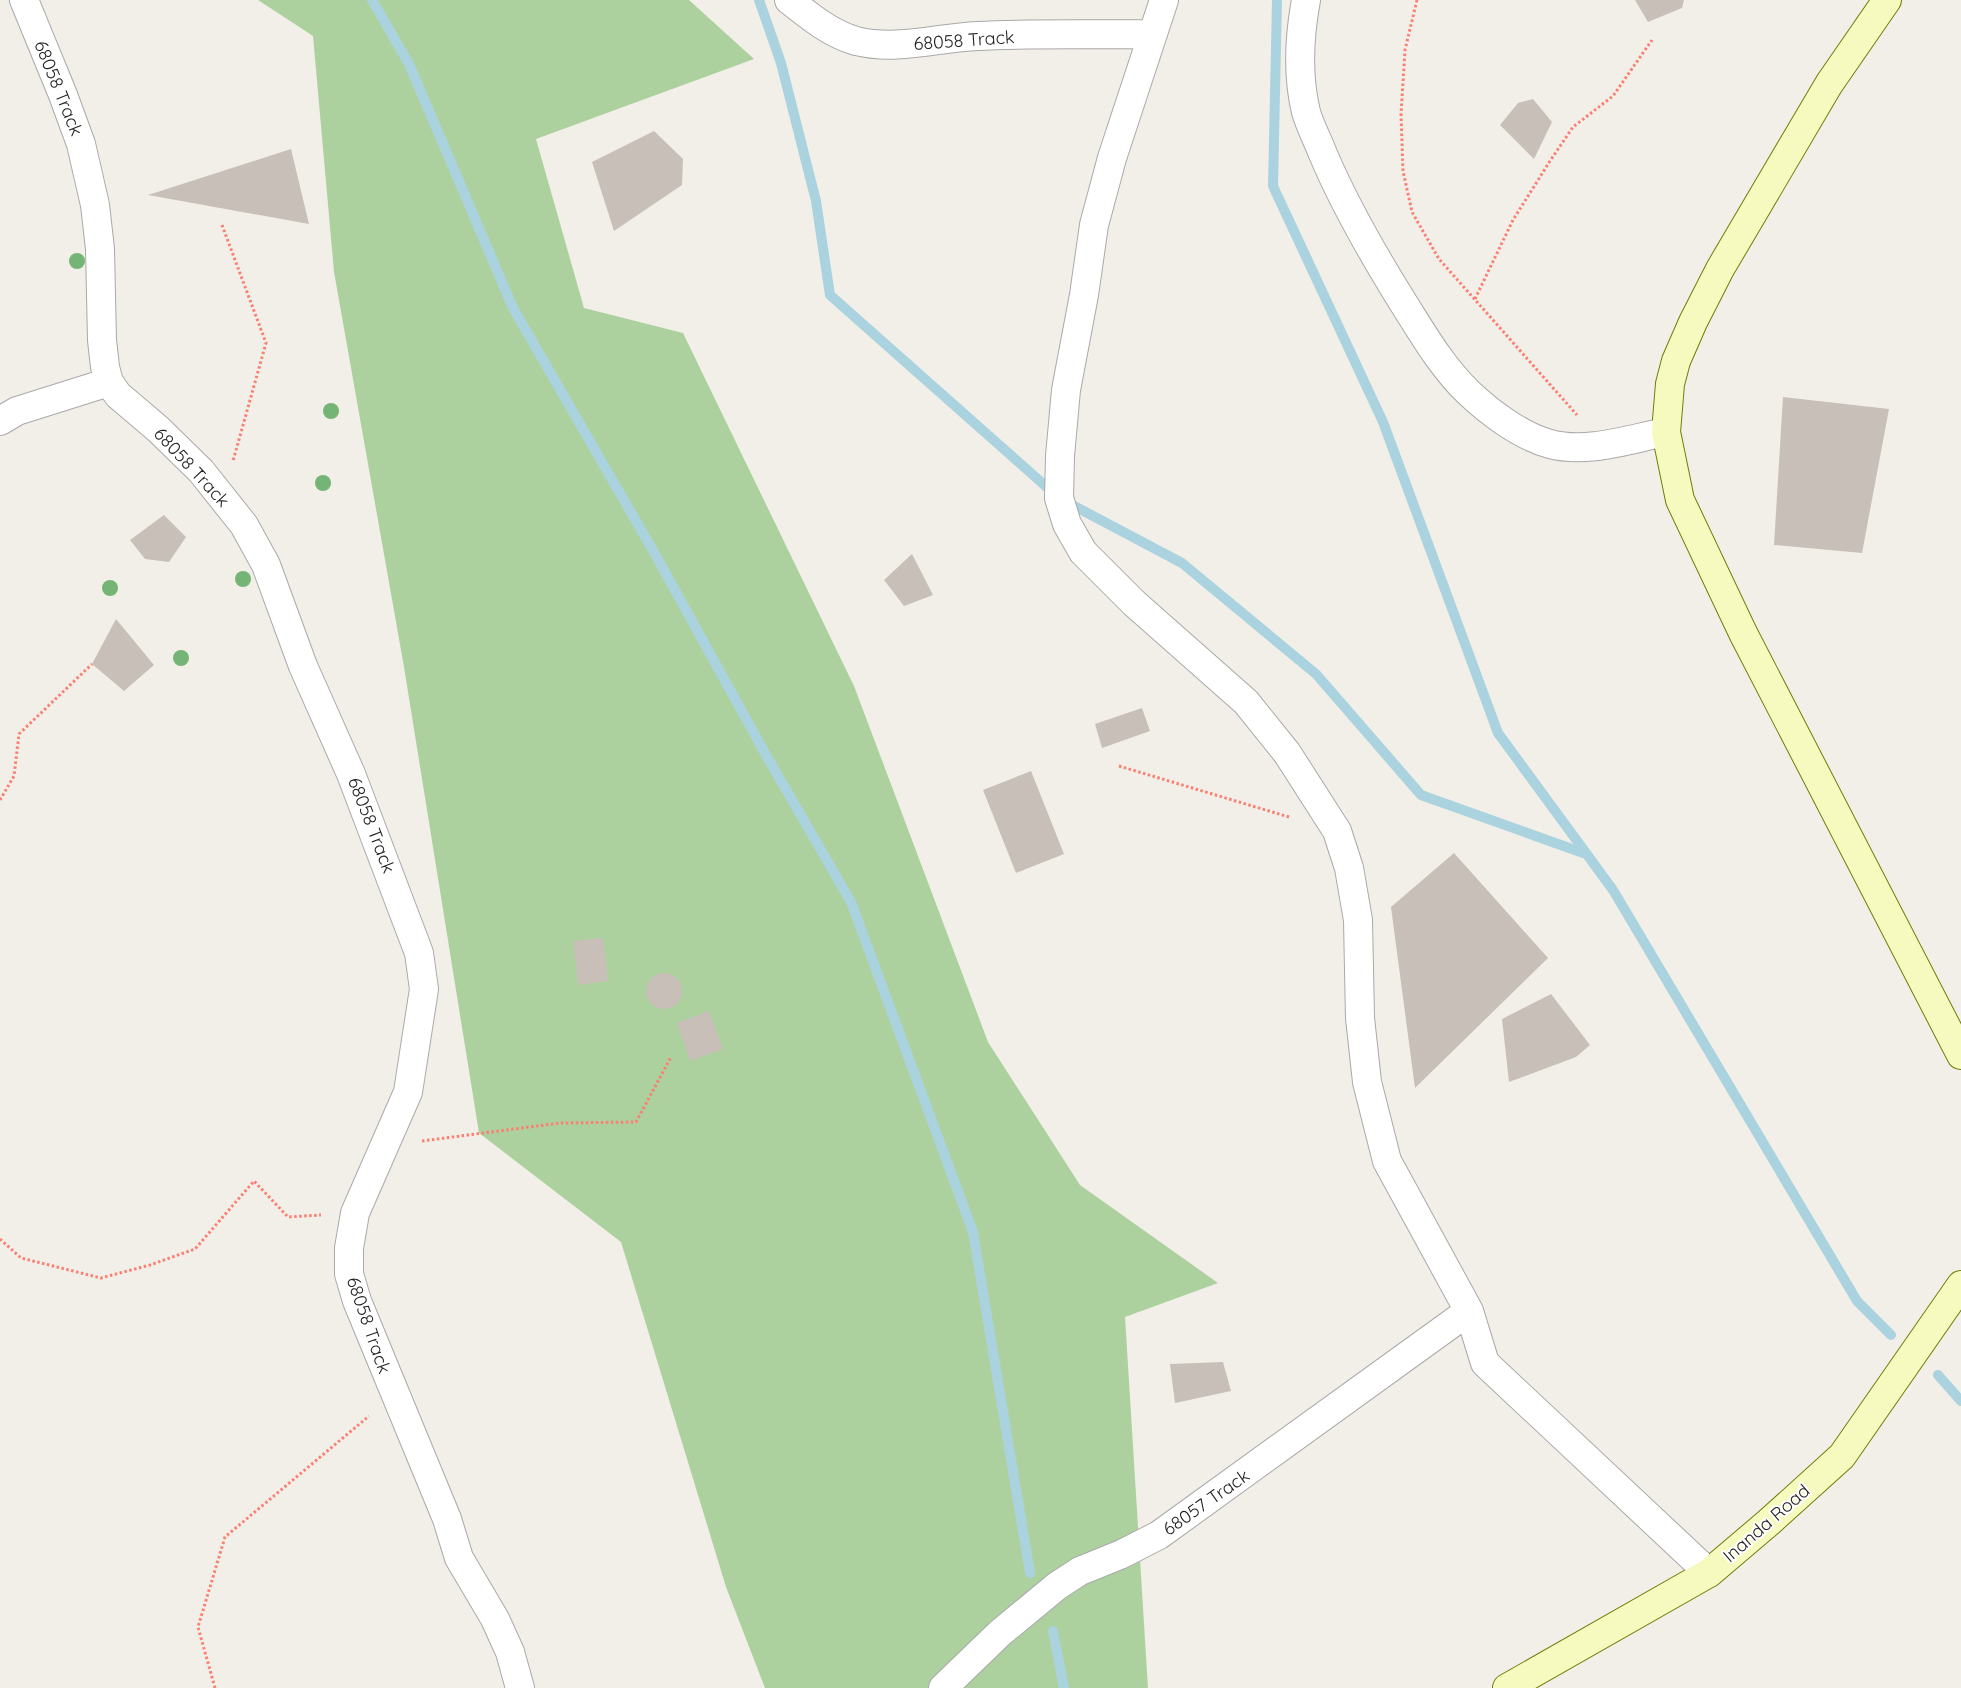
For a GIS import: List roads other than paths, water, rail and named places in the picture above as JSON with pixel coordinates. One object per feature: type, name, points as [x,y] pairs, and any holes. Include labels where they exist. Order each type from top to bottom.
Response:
[{"type":"street","name":"68058 Track","points":[[24,0],[64,95],[81,144],[95,206],[100,249],[102,340],[109,382],[118,396],[158,429],[201,471],[244,525],[266,565],[302,666],[351,774],[419,953],[424,989],[408,1092],[355,1213],[349,1248],[349,1274],[357,1301],[394,1394],[447,1519],[459,1558],[495,1619],[510,1652],[520,1688]]},
{"type":"street","name":"68058 Track","points":[[789,0],[820,24],[856,41],[893,45],[976,36],[1152,34]]},
{"type":"street","points":[[1164,0],[1112,158],[1094,225],[1084,295],[1066,390],[1060,456],[1059,498],[1067,524],[1083,552],[1134,603],[1246,702],[1287,754],[1337,831],[1349,868],[1358,920],[1360,1018],[1366,1073],[1387,1161],[1469,1312],[1485,1363],[1709,1573]]},
{"type":"street","points":[[1306,0],[1299,59],[1307,114],[1335,182],[1380,266],[1428,342],[1468,391],[1498,416],[1522,431],[1551,444],[1570,447],[1602,445],[1666,432]]},
{"type":"street","points":[[1887,0],[1830,84],[1720,269],[1697,313],[1679,354],[1670,384],[1666,432],[1680,500],[1684,509],[1743,632],[1961,1056]]},
{"type":"street","points":[[0,421],[17,411],[109,382]]},
{"type":"street","name":"Inanda Road","points":[[1507,1688],[1709,1573],[1842,1456],[1961,1285]]},
{"type":"street","name":"68057 Track","points":[[943,1688],[1000,1633],[1057,1586],[1080,1571],[1122,1554],[1159,1535],[1469,1312]]},
{"type":"waterway","points":[[372,0],[409,64],[513,308],[655,554],[766,755],[851,902],[973,1232],[1030,1573]]},
{"type":"waterway","points":[[759,0],[781,63],[816,201],[830,295],[1059,498],[1182,563],[1316,674],[1421,795],[1586,854]]},
{"type":"waterway","points":[[1277,0],[1273,186],[1383,422],[1498,733],[1613,890],[1857,1301],[1891,1335]]},
{"type":"waterway","points":[[1938,1375],[1961,1401]]},
{"type":"waterway","points":[[1053,1631],[1064,1688]]}]
